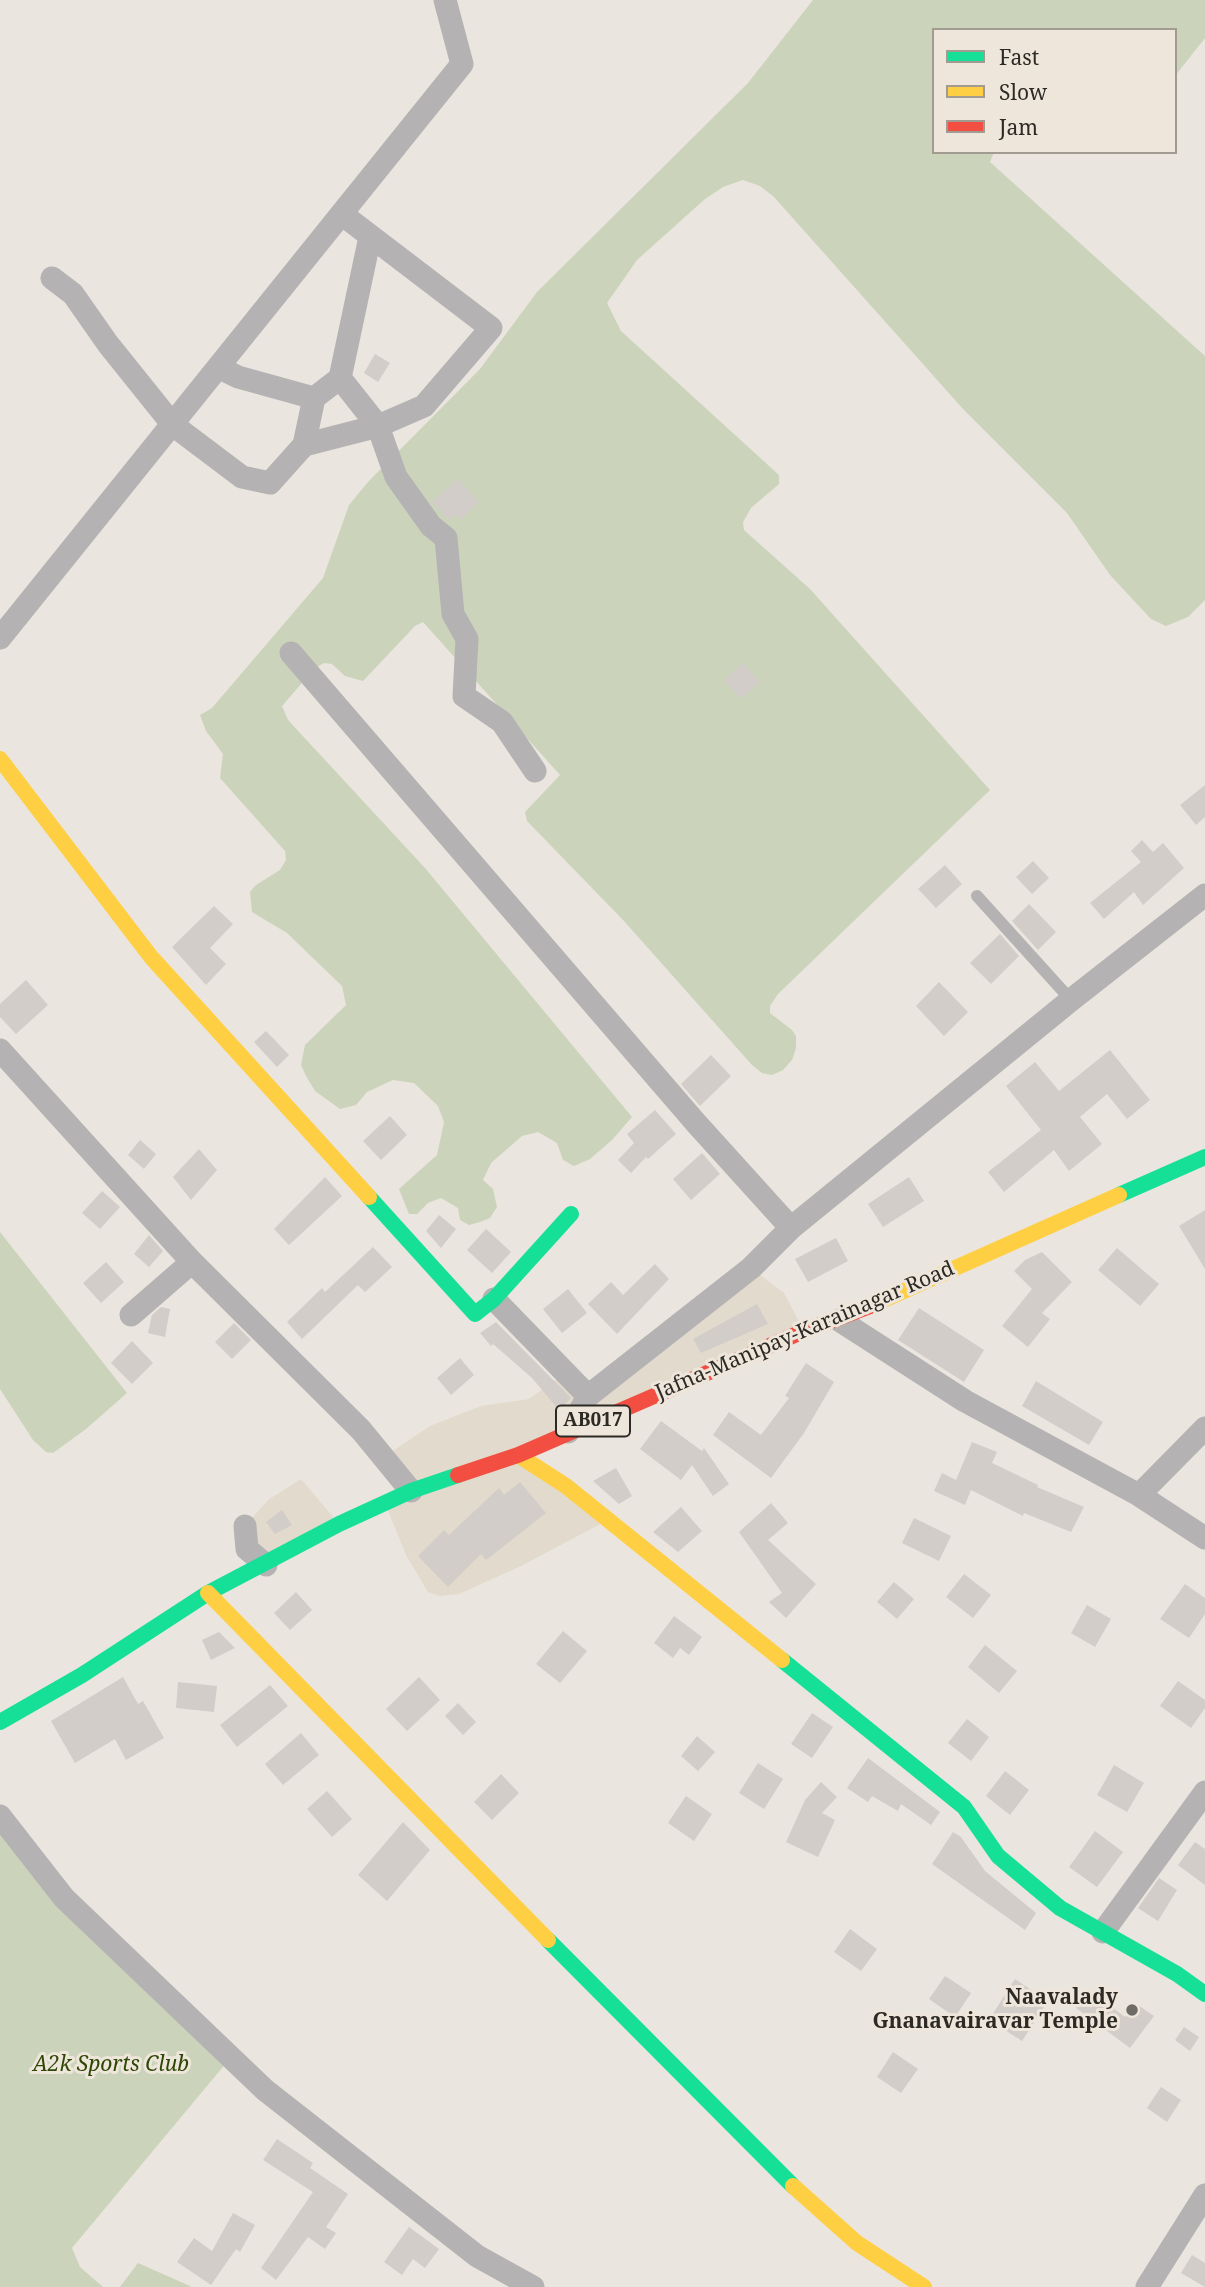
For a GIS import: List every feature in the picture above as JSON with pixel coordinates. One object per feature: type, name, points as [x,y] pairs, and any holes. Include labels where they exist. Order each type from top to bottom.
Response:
[{"type":"street","points":[[0,638],[462,64],[445,0]]},
{"type":"street","points":[[303,445],[377,426],[424,406],[492,328],[343,215]]},
{"type":"street","points":[[52,278],[73,294],[108,344],[173,425],[242,477],[270,483],[303,445],[314,398],[340,378],[370,237]]},
{"type":"street","points":[[220,368],[238,377],[314,398]]},
{"type":"street","points":[[340,378],[377,426],[396,477],[431,526],[446,538],[453,614],[467,639],[464,696],[502,722],[535,771]]},
{"type":"street","points":[[290,653],[696,1123],[791,1228]]},
{"type":"street","points":[[0,759],[151,957],[475,1314],[494,1299],[571,1214]]},
{"type":"street","points":[[568,1432],[588,1396],[751,1268],[791,1228],[1071,1000],[1205,895]]},
{"type":"street","points":[[0,1050],[192,1262],[361,1430],[411,1491]]},
{"type":"street","name":"Jafna-Manipay-Karainagar Road","points":[[0,1723],[82,1675],[208,1593],[266,1565],[339,1524],[411,1491],[518,1455],[804,1331],[839,1320],[1205,1157]]},
{"type":"street","points":[[131,1315],[192,1262]]},
{"type":"street","points":[[494,1299],[588,1396]]},
{"type":"street","points":[[839,1320],[965,1401],[1139,1495],[1205,1538]]},
{"type":"street","points":[[1139,1495],[1205,1428]]},
{"type":"street","points":[[518,1455],[566,1486],[836,1701],[964,1807],[998,1856],[1060,1908],[1177,1974],[1205,1994]]},
{"type":"street","points":[[245,1526],[247,1549],[266,1565]]},
{"type":"street","points":[[208,1593],[430,1822],[812,2206],[857,2243],[924,2287]]},
{"type":"street","points":[[1103,1932],[1205,1792]]},
{"type":"street","points":[[0,1816],[64,1898],[265,2090],[477,2256],[533,2287]]},
{"type":"street","points":[[1147,2287],[1205,2195]]},
{"type":"lane","points":[[977,897],[1071,1000]]},
{"type":"shaded area","points":[[751,1268],[784,1293],[804,1331],[519,1455],[608,1520],[521,1566],[459,1594],[440,1596],[428,1592],[406,1555],[385,1503],[410,1491],[384,1457],[430,1426],[481,1406],[529,1399],[564,1374],[589,1396]]},
{"type":"shaded area","points":[[301,1479],[339,1524],[266,1565],[245,1526],[268,1500]]},
{"type":"green space","points":[[813,0],[1205,0],[1205,38],[1177,73],[1177,28],[932,28],[932,154],[993,154],[990,162],[1205,356],[1205,600],[1188,617],[1166,626],[1151,619],[1110,575],[1067,513],[963,409],[774,197],[760,186],[743,180],[723,187],[705,199],[637,260],[607,303],[621,331],[779,475],[779,484],[751,508],[743,522],[744,530],[810,589],[990,790],[778,994],[770,1006],[770,1013],[792,1030],[796,1036],[796,1048],[792,1060],[783,1070],[772,1075],[762,1073],[752,1065],[624,921],[527,821],[525,812],[560,775],[423,622],[415,626],[363,681],[345,676],[332,664],[324,663],[314,669],[282,706],[288,720],[425,868],[632,1117],[612,1140],[590,1159],[574,1166],[563,1160],[557,1143],[538,1132],[522,1136],[491,1163],[483,1180],[493,1189],[497,1207],[490,1218],[469,1225],[460,1220],[458,1208],[441,1198],[428,1203],[417,1214],[409,1214],[399,1189],[437,1155],[444,1122],[438,1106],[414,1083],[393,1080],[367,1092],[356,1105],[340,1109],[315,1091],[301,1065],[305,1045],[346,1005],[342,986],[287,933],[252,912],[250,892],[280,870],[286,860],[285,851],[220,778],[223,754],[206,731],[200,715],[212,708],[323,578],[349,505],[368,482],[480,369],[537,292],[748,83]]},
{"type":"green space","points":[[0,1232],[127,1393],[86,1429],[53,1453],[46,1452],[33,1440],[0,1389]]},
{"type":"green space","name":"A2k Sports Club","points":[[0,1816],[232,2056],[72,2248],[80,2267],[103,2287],[0,2287]]},
{"type":"green space","points":[[138,2263],[190,2286],[191,2287],[120,2287]]},
{"type":"building","points":[[375,354],[390,363],[378,382],[364,373]]},
{"type":"building","points":[[458,479],[479,502],[460,520],[455,514],[449,520],[432,502]]},
{"type":"building","points":[[743,663],[760,682],[741,699],[724,680]]},
{"type":"building","points":[[1205,785],[1205,817],[1196,825],[1180,805]]},
{"type":"building","points":[[1142,840],[1153,852],[1163,843],[1184,868],[1143,905],[1134,892],[1104,919],[1090,903],[1141,862],[1131,851]]},
{"type":"building","points":[[1033,861],[1049,878],[1032,894],[1016,877]]},
{"type":"building","points":[[945,865],[962,884],[936,908],[918,889]]},
{"type":"building","points":[[1029,904],[1056,932],[1038,950],[1012,921]]},
{"type":"building","points":[[214,906],[233,924],[210,948],[226,964],[206,985],[172,947]]},
{"type":"building","points":[[1000,934],[1019,956],[991,984],[970,963]]},
{"type":"building","points":[[26,980],[48,1005],[16,1034],[0,1017],[0,1004]]},
{"type":"building","points":[[939,982],[968,1012],[944,1036],[916,1006]]},
{"type":"building","points":[[266,1031],[289,1055],[277,1067],[254,1042]]},
{"type":"building","points":[[1110,1050],[1150,1100],[1127,1119],[1107,1094],[1080,1117],[1102,1144],[1069,1171],[1054,1150],[1004,1192],[988,1172],[1041,1130],[1006,1086],[1035,1062],[1059,1091]]},
{"type":"building","points":[[711,1055],[731,1076],[700,1106],[681,1084]]},
{"type":"building","points":[[655,1110],[676,1134],[648,1159],[646,1157],[631,1173],[618,1160],[634,1143],[627,1134]]},
{"type":"building","points":[[390,1116],[407,1135],[381,1160],[363,1141]]},
{"type":"building","points":[[140,1140],[156,1154],[144,1169],[128,1155]]},
{"type":"building","points":[[199,1149],[217,1170],[191,1200],[173,1177]]},
{"type":"building","points":[[702,1153],[720,1174],[691,1200],[673,1179]]},
{"type":"building","points":[[325,1177],[342,1196],[289,1245],[274,1229]]},
{"type":"building","points":[[909,1177],[924,1201],[883,1227],[868,1204]]},
{"type":"building","points":[[102,1191],[120,1207],[100,1229],[82,1213]]},
{"type":"building","points":[[1205,1210],[1205,1269],[1179,1226]]},
{"type":"building","points":[[439,1215],[456,1229],[441,1248],[426,1231]]},
{"type":"building","points":[[486,1229],[511,1252],[492,1273],[467,1250]]},
{"type":"building","points":[[149,1235],[163,1251],[149,1267],[134,1254]]},
{"type":"building","points":[[836,1238],[848,1261],[808,1282],[795,1259]]},
{"type":"building","points":[[373,1247],[392,1267],[365,1292],[358,1285],[302,1339],[287,1322],[322,1288],[325,1292]]},
{"type":"building","points":[[1117,1248],[1159,1284],[1140,1306],[1098,1270]]},
{"type":"building","points":[[1042,1252],[1072,1282],[1042,1313],[1050,1319],[1028,1347],[1002,1326],[1032,1289],[1014,1271],[1025,1260]]},
{"type":"building","points":[[106,1262],[124,1282],[101,1303],[83,1283]]},
{"type":"building","points":[[655,1264],[669,1279],[617,1334],[588,1304],[611,1282],[623,1295]]},
{"type":"building","points":[[568,1289],[587,1313],[562,1333],[543,1309]]},
{"type":"building","points":[[757,1304],[768,1324],[701,1353],[693,1339]]},
{"type":"building","points":[[161,1307],[170,1309],[165,1337],[148,1333],[152,1315]]},
{"type":"building","points":[[919,1308],[984,1350],[964,1382],[898,1340]]},
{"type":"building","points":[[496,1322],[571,1398],[559,1410],[532,1378],[493,1344],[491,1346],[480,1333]]},
{"type":"building","points":[[234,1323],[251,1340],[232,1359],[215,1342]]},
{"type":"building","points":[[132,1341],[153,1363],[132,1384],[111,1363]]},
{"type":"building","points":[[460,1358],[474,1375],[451,1395],[437,1378]]},
{"type":"building","points":[[806,1363],[834,1382],[804,1433],[771,1478],[713,1435],[729,1412],[761,1435],[789,1398],[785,1396]]},
{"type":"building","points":[[1036,1381],[1103,1422],[1089,1445],[1022,1406]]},
{"type":"building","points":[[661,1421],[702,1451],[704,1448],[729,1484],[713,1496],[692,1465],[681,1480],[640,1449]]},
{"type":"building","points":[[972,1442],[997,1452],[992,1463],[1038,1485],[1037,1487],[1084,1507],[1071,1532],[1024,1513],[1023,1516],[971,1490],[965,1505],[934,1491],[942,1473],[956,1480]]},
{"type":"building","points":[[616,1468],[632,1496],[619,1504],[593,1481]]},
{"type":"building","points":[[520,1482],[546,1513],[486,1560],[481,1554],[448,1587],[418,1556],[444,1530],[449,1535],[499,1488],[504,1495]]},
{"type":"building","points":[[771,1503],[788,1523],[768,1540],[816,1584],[786,1618],[769,1602],[782,1593],[739,1532]]},
{"type":"building","points":[[681,1507],[702,1531],[678,1552],[653,1532]]},
{"type":"building","points":[[282,1510],[292,1525],[275,1534],[266,1522]]},
{"type":"building","points":[[914,1518],[951,1536],[939,1561],[902,1543]]},
{"type":"building","points":[[964,1574],[991,1595],[973,1618],[946,1597]]},
{"type":"building","points":[[894,1582],[914,1599],[897,1619],[877,1602]]},
{"type":"building","points":[[1185,1584],[1205,1598],[1205,1614],[1189,1638],[1160,1619]]},
{"type":"building","points":[[296,1592],[312,1610],[290,1630],[274,1613]]},
{"type":"building","points":[[1087,1605],[1111,1619],[1095,1647],[1071,1633]]},
{"type":"building","points":[[674,1616],[702,1637],[689,1655],[680,1648],[673,1658],[654,1643]]},
{"type":"building","points":[[563,1631],[587,1651],[560,1683],[536,1664]]},
{"type":"building","points":[[219,1632],[235,1648],[211,1660],[202,1640]]},
{"type":"building","points":[[985,1645],[1017,1671],[999,1693],[968,1667]]},
{"type":"building","points":[[123,1677],[138,1704],[143,1701],[164,1738],[126,1760],[115,1739],[75,1763],[51,1721]]},
{"type":"building","points":[[419,1677],[440,1700],[407,1731],[386,1709]]},
{"type":"building","points":[[1178,1681],[1205,1700],[1205,1708],[1191,1728],[1160,1706]]},
{"type":"building","points":[[178,1682],[217,1686],[214,1712],[176,1708]]},
{"type":"building","points":[[270,1685],[288,1706],[237,1747],[220,1725]]},
{"type":"building","points":[[458,1703],[476,1722],[463,1735],[445,1716]]},
{"type":"building","points":[[812,1713],[833,1727],[812,1758],[791,1744]]},
{"type":"building","points":[[967,1719],[989,1737],[971,1761],[948,1743]]},
{"type":"building","points":[[301,1733],[319,1755],[283,1785],[265,1764]]},
{"type":"building","points":[[697,1736],[715,1752],[698,1771],[681,1756]]},
{"type":"building","points":[[868,1758],[940,1812],[931,1825],[901,1804],[898,1811],[872,1796],[868,1802],[847,1788]]},
{"type":"building","points":[[758,1763],[783,1779],[764,1809],[739,1793]]},
{"type":"building","points":[[1114,1765],[1144,1783],[1127,1812],[1097,1795]]},
{"type":"building","points":[[1005,1771],[1029,1790],[1010,1815],[986,1796]]},
{"type":"building","points":[[501,1774],[519,1793],[492,1820],[474,1802]]},
{"type":"building","points":[[821,1782],[837,1797],[822,1813],[835,1820],[818,1857],[786,1842],[805,1800]]},
{"type":"building","points":[[327,1791],[352,1819],[332,1837],[307,1809]]},
{"type":"building","points":[[686,1796],[712,1814],[694,1841],[668,1823]]},
{"type":"building","points":[[403,1822],[430,1850],[387,1901],[358,1875]]},
{"type":"building","points":[[1095,1831],[1123,1852],[1097,1887],[1069,1867]]},
{"type":"building","points":[[953,1832],[961,1837],[985,1871],[1036,1913],[1025,1930],[932,1864]]},
{"type":"building","points":[[1195,1842],[1205,1849],[1205,1885],[1178,1865]]},
{"type":"building","points":[[1159,1878],[1177,1890],[1158,1921],[1138,1908]]},
{"type":"building","points":[[850,1929],[877,1949],[861,1971],[834,1952]]},
{"type":"building","points":[[945,1976],[971,1993],[955,2017],[929,1999]]},
{"type":"building","points":[[1015,1979],[1048,2001],[1022,2041],[989,2020]]},
{"type":"building","points":[[1089,1990],[1125,2017],[1135,2003],[1154,2016],[1130,2048],[1076,2008]]},
{"type":"building","points":[[1184,2027],[1199,2037],[1190,2051],[1175,2040]]},
{"type":"building","points":[[893,2052],[918,2069],[901,2093],[877,2077]]},
{"type":"building","points":[[1161,2087],[1181,2100],[1167,2122],[1147,2108]]},
{"type":"building","points":[[277,2139],[313,2163],[310,2168],[348,2194],[326,2227],[336,2233],[325,2249],[308,2237],[276,2280],[261,2268],[313,2192],[263,2160]]},
{"type":"building","points":[[233,2213],[255,2225],[240,2252],[236,2249],[211,2285],[177,2262],[194,2238],[212,2251]]},
{"type":"building","points":[[409,2227],[439,2249],[425,2268],[413,2259],[402,2275],[384,2262]]},
{"type":"building","points":[[1192,2255],[1205,2263],[1205,2287],[1181,2273]]},
{"type":"traffic: fast","points":[[1119,1195],[1205,1157]]},
{"type":"traffic: fast","points":[[369,1197],[475,1314],[494,1299],[571,1214]]},
{"type":"traffic: fast","points":[[0,1722],[82,1675],[208,1593],[339,1524],[411,1491],[458,1475]]},
{"type":"traffic: fast","points":[[782,1660],[964,1807],[998,1856],[1060,1908],[1177,1974],[1205,1994]]},
{"type":"traffic: fast","points":[[548,1940],[793,2186]]},
{"type":"traffic: slow","points":[[0,759],[151,957],[369,1197]]},
{"type":"traffic: slow","points":[[870,1306],[1119,1195]]},
{"type":"traffic: slow","points":[[518,1455],[566,1486],[782,1660]]},
{"type":"traffic: slow","points":[[208,1593],[548,1940]]},
{"type":"traffic: slow","points":[[793,2186],[857,2243],[924,2287]]},
{"type":"traffic: jam","points":[[458,1475],[518,1455],[804,1331],[870,1306]]},
{"type":"place","name":"Naavalady Gnanavairavar Temple","points":[[1132,2010]]}]
